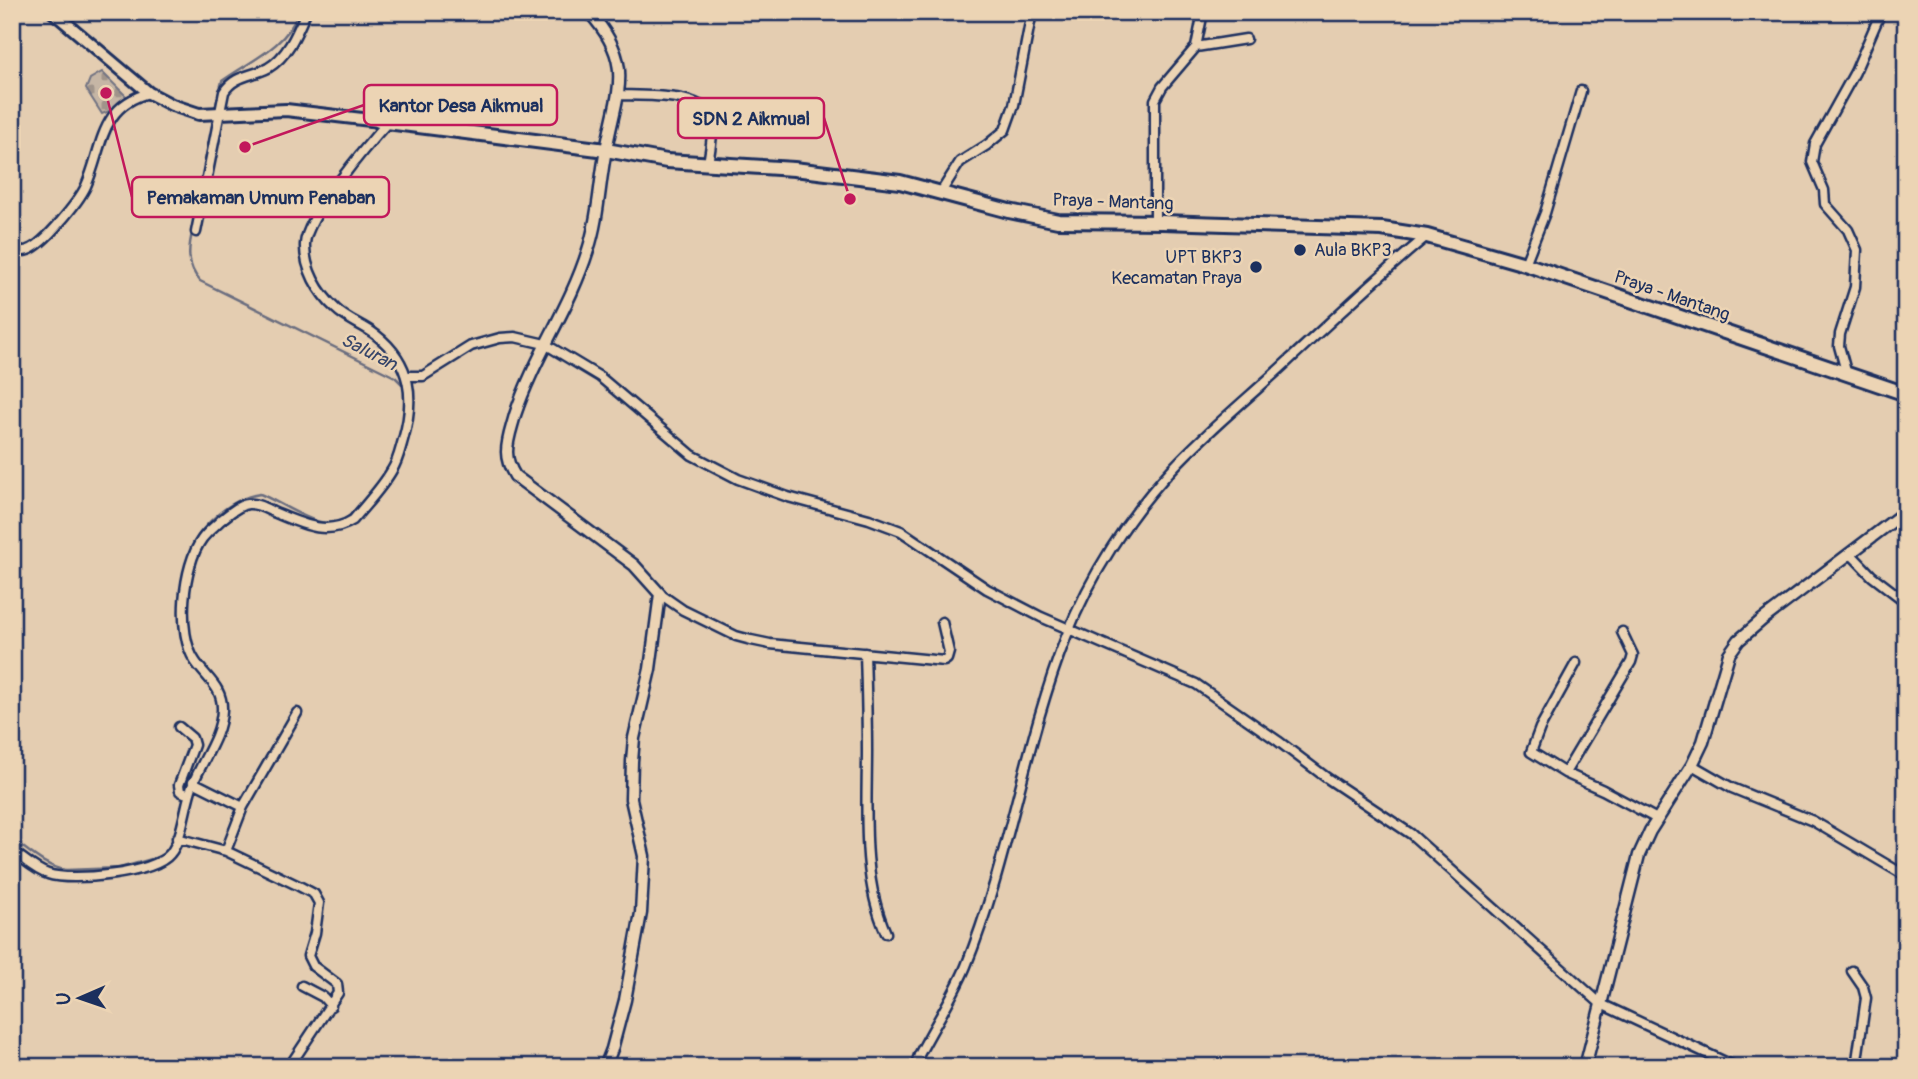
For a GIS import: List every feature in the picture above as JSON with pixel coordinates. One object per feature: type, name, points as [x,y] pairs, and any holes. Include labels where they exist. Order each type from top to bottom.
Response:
[{"type":"main road","points":[[53,12],[149,93]]},
{"type":"main road","name":"Praya - Mantang","points":[[149,93],[172,105],[199,114],[286,110],[606,150],[667,161],[794,169],[900,182],[1058,221],[1155,221],[1382,229],[1427,236],[1525,264],[1906,394]]},
{"type":"street","points":[[67,12],[71,28]]},
{"type":"street","points":[[197,232],[219,114],[227,87],[233,81],[267,68],[284,54],[306,12]]},
{"type":"street","points":[[589,12],[615,47],[621,78],[606,150],[596,221],[588,251],[569,298],[527,383],[511,429],[507,451],[508,464],[515,476],[634,565],[660,594],[694,616],[751,640],[944,661],[949,652],[942,622]]},
{"type":"street","points":[[941,192],[960,162],[1005,130],[1014,105],[1032,12]]},
{"type":"street","points":[[1155,221],[1155,100],[1196,47],[1203,12]]},
{"type":"street","points":[[1847,375],[1839,346],[1840,334],[1855,287],[1857,250],[1848,230],[1825,204],[1824,190],[1813,169],[1815,144],[1855,72],[1881,12]]},
{"type":"street","points":[[1196,47],[1246,39]]},
{"type":"street","points":[[1525,264],[1545,213],[1581,91]]},
{"type":"street","points":[[12,251],[28,250],[45,239],[83,192],[105,126],[117,110],[149,93]]},
{"type":"street","points":[[618,95],[688,100],[702,105],[712,122],[708,164]]},
{"type":"street","points":[[12,851],[38,870],[53,876],[113,875],[162,861],[170,854],[177,838],[185,793],[214,741],[222,713],[220,694],[215,684],[195,662],[184,628],[184,599],[198,545],[204,535],[229,513],[249,504],[257,504],[316,528],[336,528],[353,520],[392,471],[410,417],[411,395],[407,376],[381,340],[336,310],[320,291],[307,262],[305,243],[313,219],[363,150],[377,121]]},
{"type":"street","points":[[915,1067],[965,967],[1014,819],[1046,699],[1070,628],[1108,553],[1173,468],[1341,311],[1427,236]]},
{"type":"street","points":[[407,376],[423,376],[471,346],[500,338],[515,337],[545,344],[600,377],[692,455],[751,484],[901,531],[987,589],[1041,617],[1196,684],[1326,778],[1396,823],[1482,896],[1601,1004],[1736,1067]]},
{"type":"street","points":[[1585,1067],[1639,855],[1703,742],[1732,650],[1762,620],[1906,511]]},
{"type":"street","points":[[1852,554],[1872,576],[1906,602]]},
{"type":"street","points":[[605,1067],[625,1000],[641,913],[645,856],[631,799],[632,761],[634,738],[650,669],[660,594]]},
{"type":"street","points":[[1565,773],[1631,662],[1633,655],[1622,632]]},
{"type":"street","points":[[865,653],[868,835],[873,893],[886,933]]},
{"type":"street","points":[[1576,663],[1540,728],[1531,750],[1533,755],[1657,820]]},
{"type":"street","points":[[226,850],[243,807],[297,713]]},
{"type":"street","points":[[179,727],[192,738],[194,745],[180,780],[185,793]]},
{"type":"street","points":[[1692,765],[1732,789],[1813,821],[1906,876]]},
{"type":"street","points":[[193,782],[243,807]]},
{"type":"street","points":[[177,838],[226,850],[299,886],[317,898],[320,911],[308,956],[313,966],[337,984],[338,993],[289,1067]]},
{"type":"street","points":[[1852,971],[1863,987],[1866,1001],[1856,1067]]},
{"type":"street","points":[[302,986],[323,997],[331,1006]]},
{"type":"green space","points":[[102,72],[128,98],[117,108],[102,114],[86,89],[90,79]]},
{"type":"waterway","name":"Saluran","points":[[215,109],[222,81],[276,44],[293,24],[299,12]]},
{"type":"waterway","name":"Saluran","points":[[205,168],[214,115]]},
{"type":"waterway","name":"Saluran","points":[[193,229],[189,256],[192,269],[200,281],[395,377],[405,387]]},
{"type":"waterway","name":"Saluran","points":[[189,557],[206,525],[226,508],[249,497],[260,494],[323,523],[342,521],[366,499]]},
{"type":"waterway","name":"Saluran","points":[[180,601],[181,637],[190,659]]},
{"type":"waterway","name":"Saluran","points":[[193,665],[204,678]]},
{"type":"waterway","name":"Saluran","points":[[175,836],[186,789],[202,757]]},
{"type":"waterway","name":"Saluran","points":[[12,839],[44,862],[66,870],[120,868],[162,856]]},
{"type":"place","name":"Pemakaman Umum Penaban","points":[[106,93]]},
{"type":"place","name":"Kantor Desa Aikmual","points":[[245,147]]},
{"type":"place","name":"SDN 2 Aikmual","points":[[850,199]]},
{"type":"place","name":"Aula BKP3","points":[[1300,250]]},
{"type":"place","name":"UPT BKP3 Kecamatan Praya","points":[[1256,267]]}]
